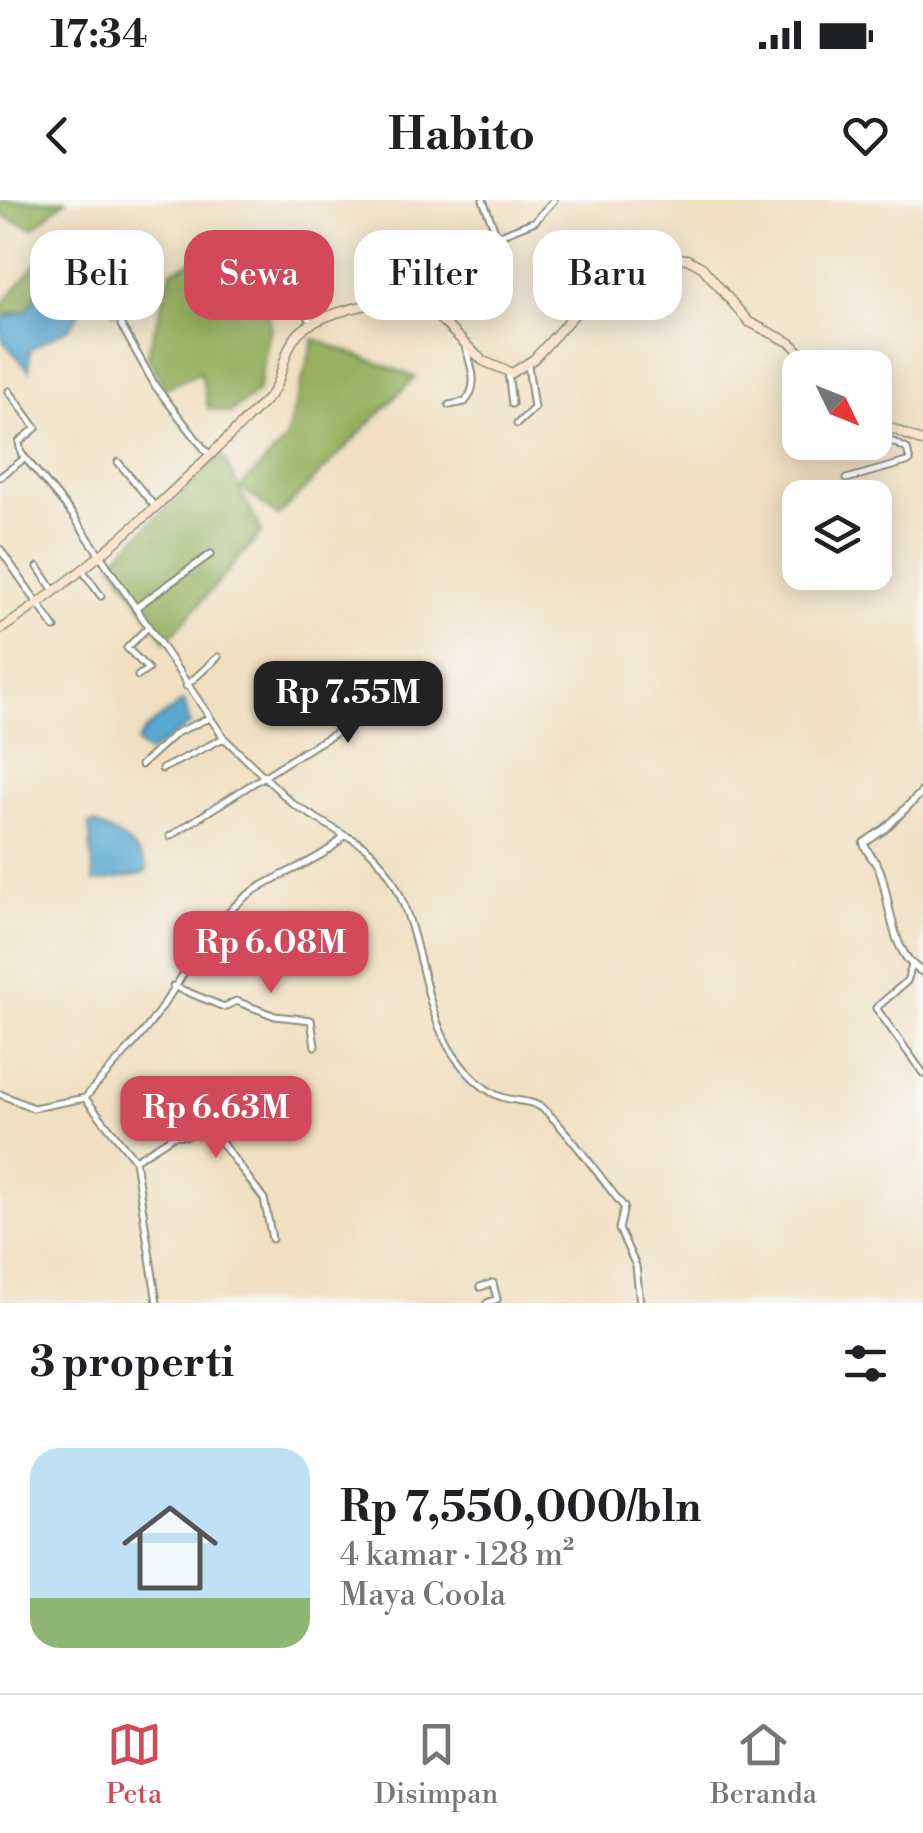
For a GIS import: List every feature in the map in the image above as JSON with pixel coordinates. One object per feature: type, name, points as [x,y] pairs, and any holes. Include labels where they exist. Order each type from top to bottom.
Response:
[{"type":"main road","points":[[440,320],[492,368],[508,373],[528,365],[611,274],[631,262],[676,257],[702,267],[749,322],[798,350]]},
{"type":"main road","points":[[0,630],[99,559],[156,508],[278,387],[293,340],[312,324],[354,313]]},
{"type":"main road","points":[[892,428],[923,442]]},
{"type":"street","points":[[483,200],[494,230]]},
{"type":"street","points":[[511,230],[536,220],[554,200]]},
{"type":"street","points":[[310,320],[312,324]]},
{"type":"street","points":[[121,325],[156,387],[209,455]]},
{"type":"street","points":[[450,406],[465,402],[472,392],[474,373],[466,346]]},
{"type":"street","points":[[517,424],[534,408],[528,365]]},
{"type":"street","points":[[508,373],[512,404]]},
{"type":"street","points":[[9,391],[36,428],[18,444],[25,458],[72,514],[224,738],[293,804],[370,847],[382,861],[410,928],[433,1016],[450,1049],[495,1094],[547,1112],[624,1207],[619,1228],[636,1266],[640,1303]]},
{"type":"street","points":[[846,478],[910,460],[907,449],[892,442]]},
{"type":"street","points":[[0,477],[25,458]]},
{"type":"street","points":[[118,462],[156,508]]},
{"type":"street","points":[[0,549],[1,558],[40,603],[55,628]]},
{"type":"street","points":[[134,608],[210,554]]},
{"type":"street","points":[[38,567],[54,591]]},
{"type":"street","points":[[83,570],[101,596]]},
{"type":"street","points":[[138,676],[148,669],[127,648],[148,627]]},
{"type":"street","points":[[186,686],[218,657]]},
{"type":"street","points":[[170,836],[416,688]]},
{"type":"street","points":[[141,765],[176,734],[209,718]]},
{"type":"street","points":[[162,770],[224,738]]},
{"type":"street","points":[[923,790],[886,828],[864,843],[878,866],[896,934],[912,966],[923,972]]},
{"type":"street","points":[[0,1094],[38,1108],[84,1098],[144,1031],[193,955],[248,894],[276,874],[330,850],[344,835]]},
{"type":"street","points":[[912,966],[907,980],[876,1008],[923,1073]]},
{"type":"street","points":[[174,986],[224,1007],[236,1001],[275,1016],[311,1020],[315,1046]]},
{"type":"street","points":[[84,1098],[135,1160],[156,1303]]},
{"type":"street","points":[[135,1160],[175,1135],[186,1136],[200,1126],[215,1131],[264,1199],[272,1239]]},
{"type":"street","points":[[480,1286],[493,1283],[497,1298],[487,1303]]},
{"type":"green space","points":[[0,200],[66,200],[33,228],[0,215]]},
{"type":"green space","points":[[184,265],[184,320],[270,320],[258,391],[230,413],[208,408],[201,372],[165,388],[147,355],[157,320],[164,320],[164,296],[171,271]]},
{"type":"green space","points":[[30,271],[28,310],[0,315],[0,307]]},
{"type":"green space","points":[[314,339],[415,377],[278,516],[241,487],[285,441]]},
{"type":"green space","points":[[221,453],[262,532],[166,642],[112,562]]},
{"type":"water","points":[[30,306],[30,320],[74,320],[69,328],[30,349],[29,370],[3,341],[0,319]]},
{"type":"water","points":[[184,701],[190,724],[149,753],[137,743],[146,729]]},
{"type":"water","points":[[94,823],[132,847],[147,870],[143,874],[94,882],[89,824]]}]
